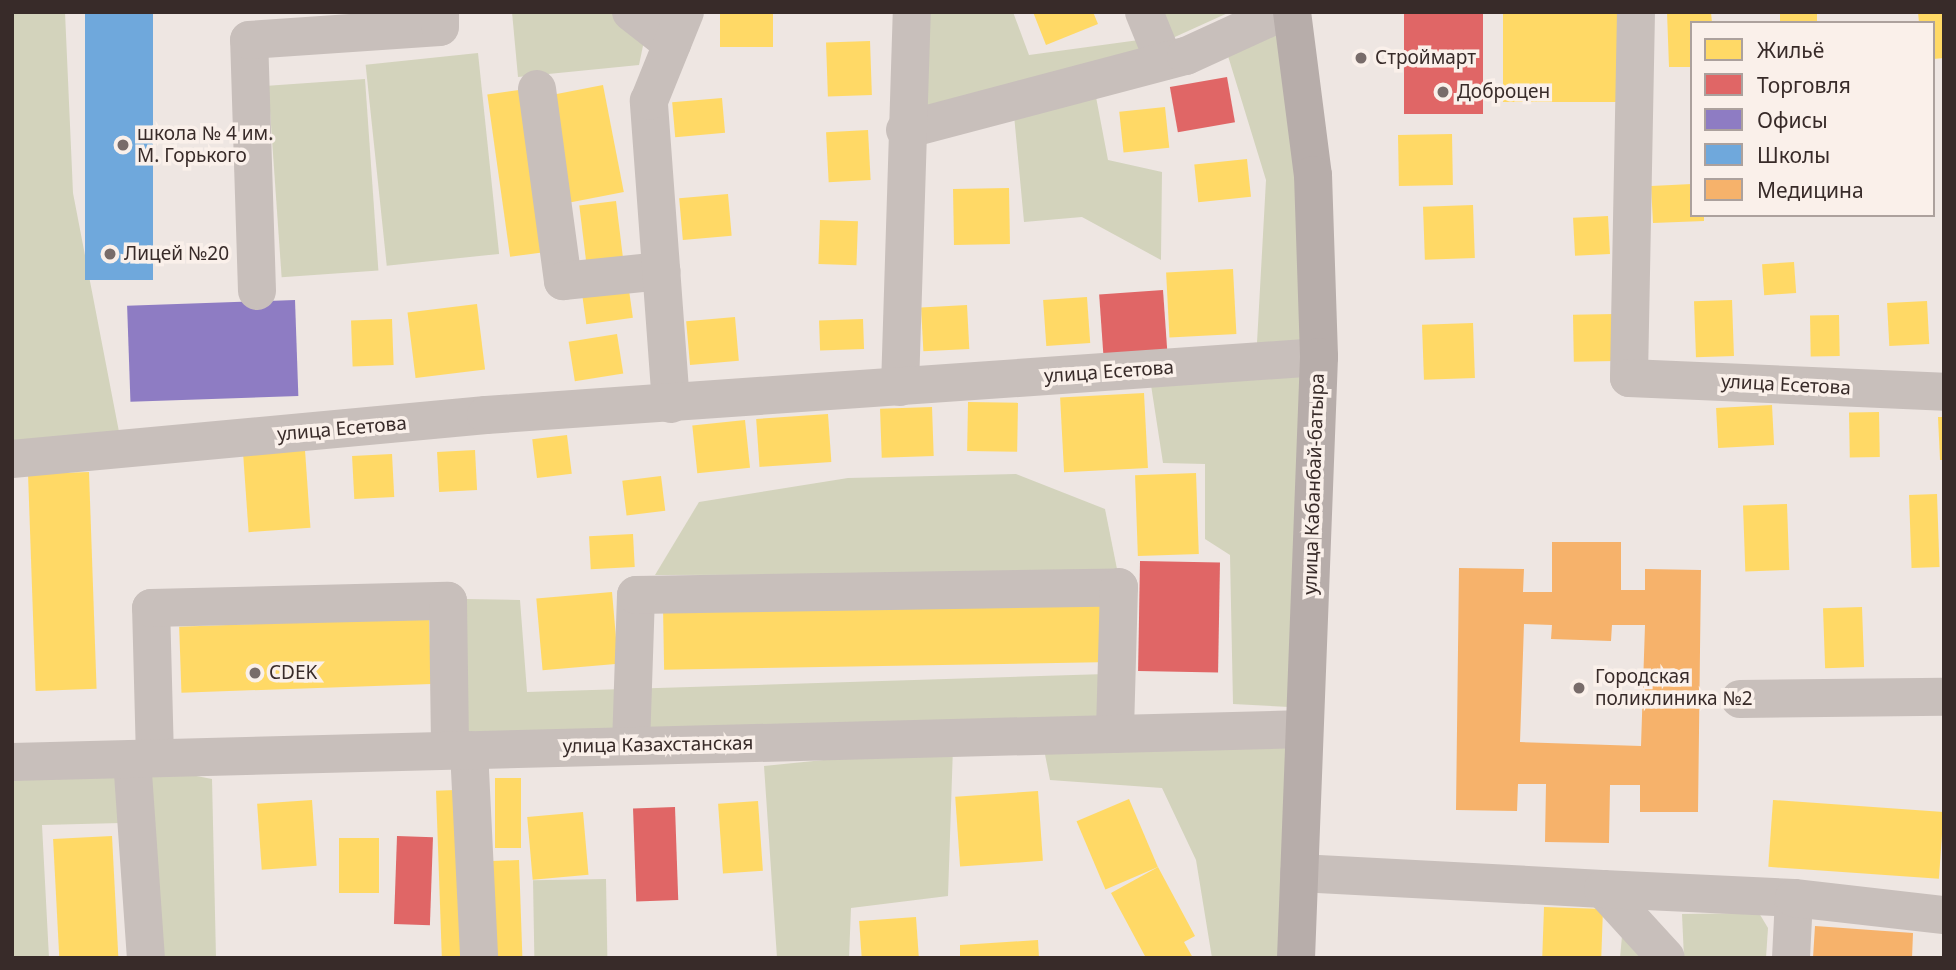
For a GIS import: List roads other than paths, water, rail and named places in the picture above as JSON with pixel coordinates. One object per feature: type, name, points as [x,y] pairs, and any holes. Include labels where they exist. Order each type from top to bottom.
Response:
[{"type":"main road","name":"улица Кабанбай-батыра","points":[[1292,12],[1313,175],[1319,357],[1296,958]]},
{"type":"street","points":[[257,291],[249,40],[326,23],[440,27],[440,12]]},
{"type":"street","points":[[631,12],[679,28],[649,101],[671,404]]},
{"type":"street","points":[[900,387],[905,130],[912,12]]},
{"type":"street","points":[[1144,12],[1164,61]]},
{"type":"street","points":[[905,130],[1164,61],[1282,12]]},
{"type":"street","name":"улица Есетова","points":[[1636,12],[1629,378],[1944,392]]},
{"type":"street","points":[[537,89],[564,281],[661,271]]},
{"type":"street","name":"улица Есетова","points":[[12,459],[486,415],[1319,357]]},
{"type":"street","points":[[631,746],[636,595],[1119,587],[1115,734]]},
{"type":"street","points":[[146,958],[143,759],[151,608],[448,601],[479,956]]},
{"type":"street","points":[[1740,699],[1944,697]]},
{"type":"street","name":"улица Казахстанская","points":[[12,762],[1304,729]]},
{"type":"street","points":[[1298,873],[1794,898],[1944,915]]},
{"type":"street","points":[[1603,889],[1666,958]]},
{"type":"street","points":[[1791,958],[1794,898]]},
{"type":"place","name":"Строймарт","points":[[1361,58]]},
{"type":"place","name":"Доброцен","points":[[1443,92]]},
{"type":"place","name":"школа № 4 им. М. Горького","points":[[123,145]]},
{"type":"place","name":"Лицей №20","points":[[110,254]]},
{"type":"place","name":"CDEK","points":[[255,673]]},
{"type":"place","name":"Городская поликлиника №2","points":[[1579,688]]}]
